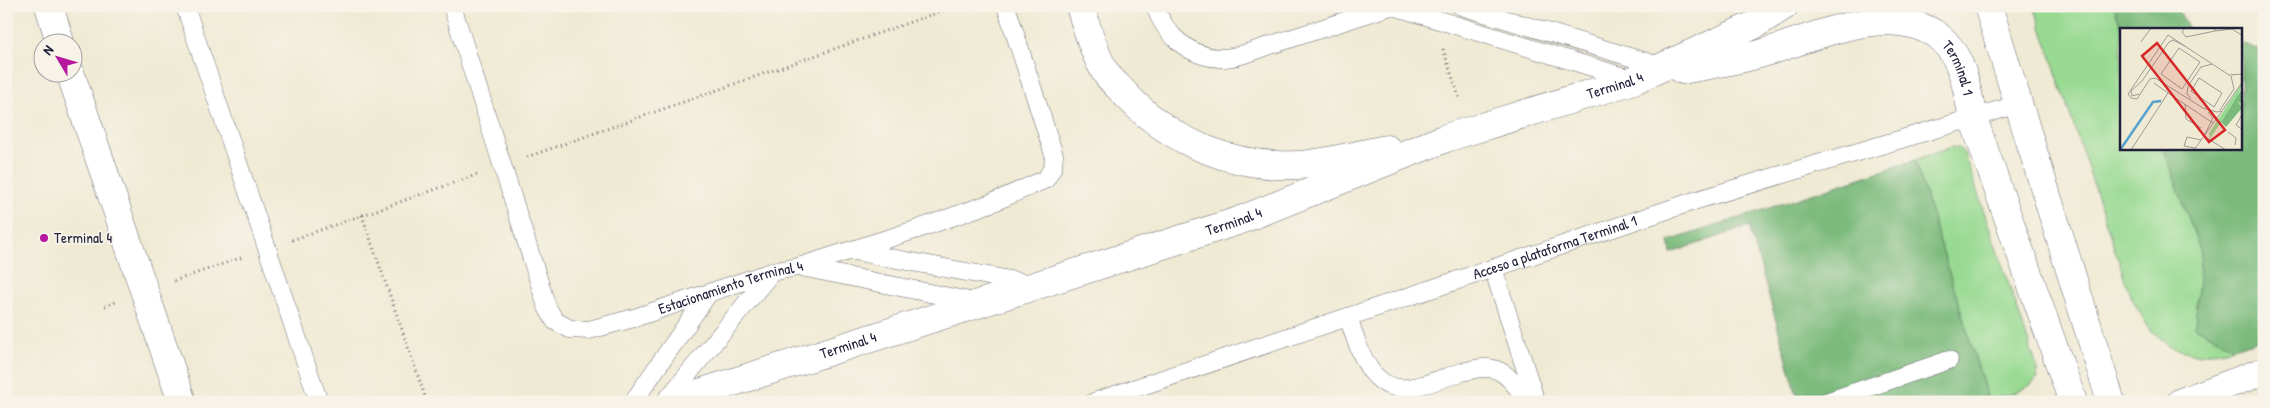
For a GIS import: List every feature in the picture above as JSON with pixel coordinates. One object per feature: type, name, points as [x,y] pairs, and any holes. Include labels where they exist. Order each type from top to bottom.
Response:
[{"type":"street","points":[[49,6],[57,32]]},
{"type":"street","points":[[1080,6],[1087,29],[1108,76],[1140,110],[1170,132],[1201,149],[1246,162],[1297,165],[1458,134]]},
{"type":"street","name":"Terminal 4","points":[[672,402],[1238,221],[1458,134],[1634,80],[1754,25],[1784,6]]},
{"type":"street","points":[[1988,6],[2111,402]]},
{"type":"street","name":"Terminal 1","points":[[1634,80],[1759,54],[1841,27],[1884,18],[1915,24],[1938,36],[1953,53],[1962,72],[1974,118],[2072,402]]},
{"type":"street","points":[[73,82],[182,402]]},
{"type":"street","points":[[2181,402],[2264,371]]},
{"type":"lane","points":[[185,6],[319,402]]},
{"type":"lane","name":"Estacionamiento Terminal 4","points":[[452,6],[547,307],[555,321],[570,329],[589,330],[708,294],[771,272],[798,267],[849,251],[994,202],[1046,178],[1053,167],[1054,155],[1006,6]]},
{"type":"lane","points":[[1156,6],[1161,23],[1172,36],[1188,48],[1206,56],[1221,58],[1248,52],[1392,6],[1634,80]]},
{"type":"lane","points":[[1461,6],[1664,66]]},
{"type":"lane","name":"Acceso a plataforma Terminal 1","points":[[1094,402],[1697,200],[2020,104]]},
{"type":"lane","points":[[849,251],[1037,286]]},
{"type":"lane","points":[[798,267],[980,304]]},
{"type":"lane","points":[[1493,268],[1536,402]]},
{"type":"lane","points":[[664,402],[771,272]]},
{"type":"lane","points":[[633,402],[708,294]]},
{"type":"lane","points":[[1348,317],[1363,360],[1380,380],[1391,386],[1406,388],[1472,369],[1488,368],[1500,372],[1510,379],[1528,402]]},
{"type":"lane","points":[[1826,402],[1949,360]]},
{"type":"path","points":[[105,306],[956,6]]},
{"type":"path","points":[[1441,44],[1458,134]]},
{"type":"path","points":[[362,215],[427,402]]},
{"type":"green space","points":[[2034,6],[2114,6],[2122,28],[2120,28],[2120,150],[2164,150],[2201,253],[2195,327],[2234,348],[2199,355],[2170,347],[2149,328],[2130,295]]},
{"type":"green space","points":[[2114,6],[2175,6],[2188,28],[2122,28]]},
{"type":"green space","points":[[2242,43],[2264,51],[2264,338],[2234,348],[2195,327],[2201,253],[2164,150],[2242,150]]},
{"type":"green space","points":[[1952,147],[1959,148],[1964,153],[2038,370],[2037,379],[2032,384],[2014,393],[1988,400],[1915,160]]},
{"type":"green space","points":[[1915,160],[1988,400],[1981,402],[1799,402],[1749,226],[1671,253],[1669,241]]},
{"type":"place","name":"Terminal 4","points":[[44,238]]}]
